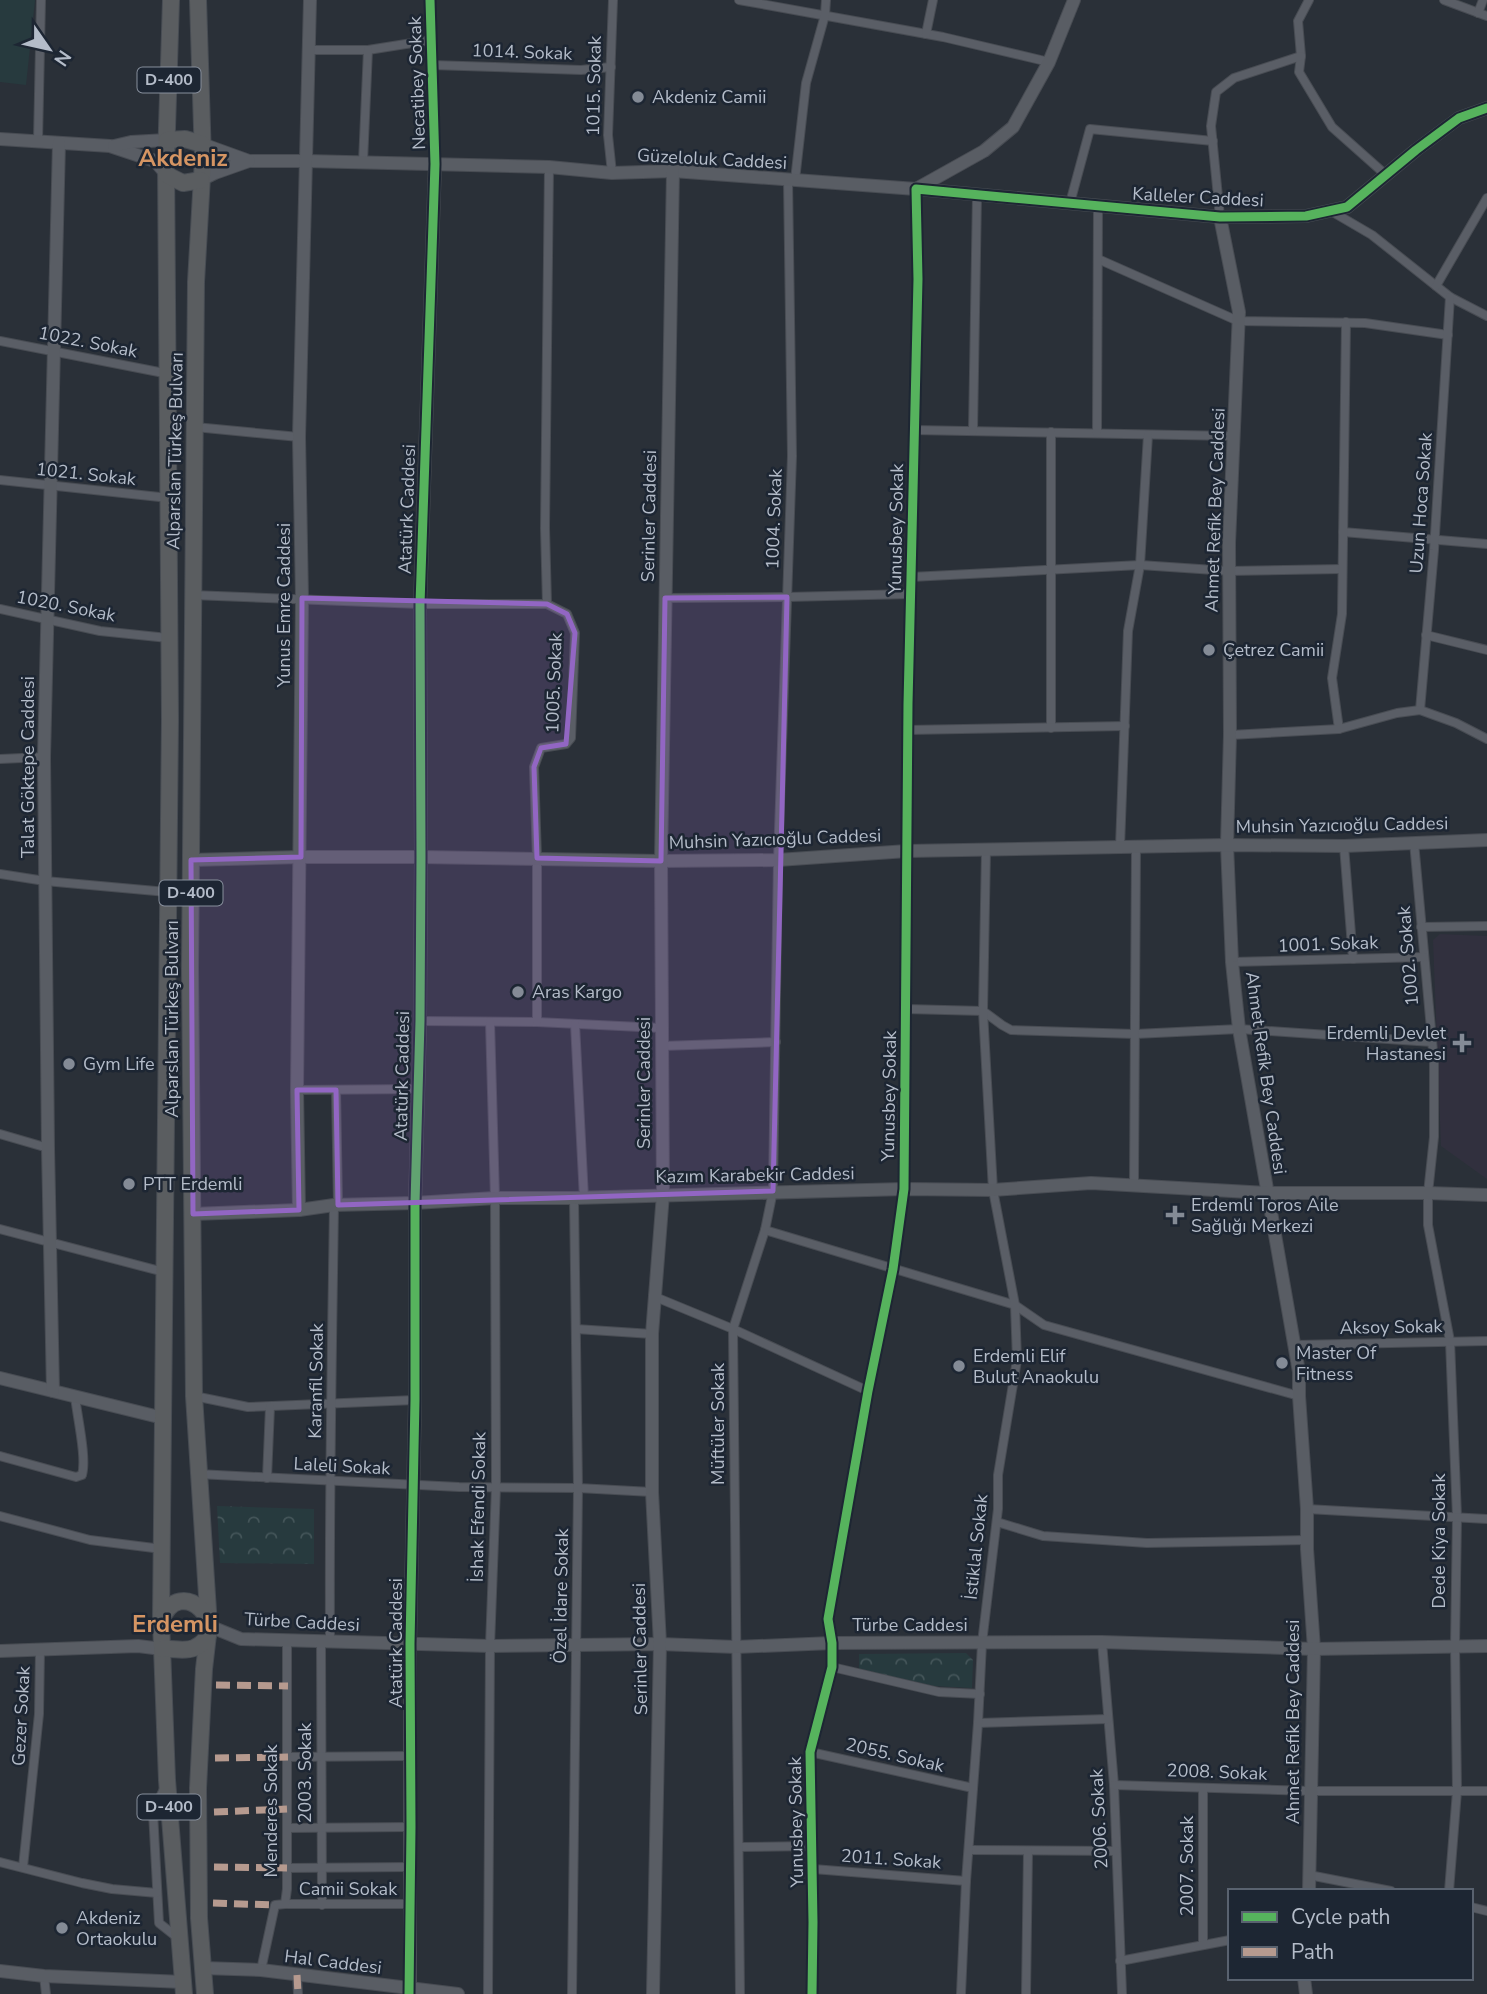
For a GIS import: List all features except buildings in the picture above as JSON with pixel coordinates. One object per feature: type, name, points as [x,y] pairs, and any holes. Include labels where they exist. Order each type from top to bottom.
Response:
[{"type":"highway","name":"Alparslan Türkeş Bulvarı","points":[[171,0],[167,140],[170,719],[161,1621],[167,1780],[183,1988]]},
{"type":"highway","name":"Alparslan Türkeş Bulvarı","points":[[198,0],[202,144],[196,282],[190,969],[194,1395],[209,1626],[198,1788],[199,1918],[205,1994]]},
{"type":"highway","points":[[167,140],[185,139],[202,144]]},
{"type":"highway","points":[[167,175],[183,183],[201,180]]},
{"type":"highway","points":[[161,1621],[169,1607],[184,1601],[199,1606],[208,1619],[209,1626],[204,1641],[197,1646],[182,1650],[162,1649]]},
{"type":"street","points":[[38,141],[41,0]]},
{"type":"street","name":"Yunus Emre Caddesi","points":[[299,1210],[302,598],[299,437],[310,0]]},
{"type":"street","name":"Necatibey Sokak","points":[[430,0],[435,164]]},
{"type":"street","name":"1015. Sokak","points":[[612,173],[608,135],[613,0]]},
{"type":"street","points":[[739,0],[926,34],[1049,62]]},
{"type":"street","name":"1004. Sokak","points":[[778,860],[792,456],[791,180],[806,83],[826,0]]},
{"type":"street","points":[[926,34],[933,0]]},
{"type":"street","points":[[916,189],[984,151],[1013,127],[1049,62],[1074,0]]},
{"type":"street","points":[[1309,0],[1298,21],[1301,56],[1298,72],[1332,127],[1386,176]]},
{"type":"street","points":[[1444,0],[1483,15],[1483,0]]},
{"type":"street","points":[[309,50],[368,50],[431,40]]},
{"type":"street","points":[[363,162],[368,50]]},
{"type":"street","points":[[1220,217],[1211,126],[1216,92],[1234,78],[1301,56]]},
{"type":"street","name":"1014. Sokak","points":[[432,65],[581,70],[611,67]]},
{"type":"street","name":"Kalleler Caddesi","points":[[916,189],[1220,217],[1306,216],[1347,207],[1459,118],[1487,108]]},
{"type":"street","points":[[1070,203],[1090,129],[1213,141]]},
{"type":"street","points":[[0,139],[110,146],[167,140]]},
{"type":"street","name":"Talat Göktepe Caddesi","points":[[53,1391],[44,757],[59,143]]},
{"type":"street","name":"Güzeloluk Caddesi","points":[[202,144],[249,161]]},
{"type":"street","points":[[110,146],[155,161],[167,175]]},
{"type":"street","name":"Güzeloluk Caddesi","points":[[201,180],[249,161],[306,161],[549,167],[612,173],[673,171],[916,189]]},
{"type":"street","name":"Atatürk Caddesi","points":[[409,1992],[410,1644],[420,1021],[420,604],[435,164]]},
{"type":"street","points":[[192,595],[420,604],[547,604],[545,528],[549,167]]},
{"type":"street","name":"Serinler Caddesi","points":[[653,1994],[660,1644],[652,1492],[652,1334],[663,1194],[661,861],[673,171]]},
{"type":"street","name":"Yunusbey Sokak","points":[[812,1994],[810,1752],[832,1667],[828,1619],[868,1391],[893,1269],[904,1189],[907,730],[918,279],[916,189]]},
{"type":"street","points":[[973,431],[977,195]]},
{"type":"street","points":[[1436,286],[1487,199]]},
{"type":"street","points":[[1097,433],[1098,206]]},
{"type":"street","points":[[1331,211],[1372,235],[1450,297],[1487,316]]},
{"type":"street","name":"Ahmet Refik Bey Caddesi","points":[[1220,217],[1238,312],[1229,571],[1230,735],[1227,845],[1232,962],[1238,1029],[1299,1372],[1298,1396],[1314,1649],[1309,1889]]},
{"type":"street","points":[[1098,259],[1238,320],[1366,323],[1448,335]]},
{"type":"street","name":"Uzun Hoca Sokak","points":[[1420,710],[1450,297]]},
{"type":"street","points":[[1339,729],[1332,678],[1342,614],[1346,322]]},
{"type":"street","name":"1022. Sokak","points":[[0,341],[169,374]]},
{"type":"street","points":[[195,427],[299,437]]},
{"type":"street","points":[[914,430],[1234,436]]},
{"type":"street","points":[[1051,432],[1051,728]]},
{"type":"street","points":[[1121,847],[1128,631],[1140,565],[1148,435]]},
{"type":"street","name":"1021. Sokak","points":[[0,480],[169,498]]},
{"type":"street","points":[[1343,532],[1487,544]]},
{"type":"street","points":[[911,578],[1140,565],[1229,571],[1342,569]]},
{"type":"street","points":[[666,598],[910,594]]},
{"type":"street","name":"1005. Sokak","points":[[537,1022],[534,767],[541,748],[566,744],[571,738],[575,633],[567,614],[547,604]]},
{"type":"street","name":"1020. Sokak","points":[[0,609],[100,631],[169,638]]},
{"type":"street","points":[[1426,635],[1487,649]]},
{"type":"street","points":[[1230,735],[1339,729],[1397,713],[1420,710],[1456,723],[1487,739]]},
{"type":"street","points":[[907,730],[1125,726]]},
{"type":"street","points":[[0,759],[44,757]]},
{"type":"street","name":"Muhsin Yazıcıoğlu Caddesi","points":[[191,860],[301,857],[778,860],[907,851],[1227,845],[1344,846],[1487,839]]},
{"type":"street","name":"1002. Sokak","points":[[1414,842],[1434,1062],[1434,1137],[1428,1193]]},
{"type":"street","points":[[1344,846],[1353,959]]},
{"type":"street","points":[[1134,1185],[1136,847]]},
{"type":"street","name":"İstiklal Sokak","points":[[961,1994],[982,1643],[997,1522],[998,1475],[1017,1360],[1015,1305],[993,1190],[984,1011],[986,850]]},
{"type":"street","name":"Müftüler Sokak","points":[[740,1994],[733,1329],[765,1230],[773,1191],[778,860]]},
{"type":"street","points":[[0,874],[45,881],[167,892]]},
{"type":"street","points":[[1421,927],[1487,926]]},
{"type":"street","name":"1001. Sokak","points":[[1232,962],[1424,957]]},
{"type":"street","points":[[906,1009],[984,1011],[1011,1030],[1135,1034],[1238,1029],[1432,1042]]},
{"type":"street","points":[[420,1021],[537,1022],[661,1028]]},
{"type":"street","name":"İshak Efendi Sokak","points":[[488,1994],[490,1647],[496,1487],[495,1198],[490,1022]]},
{"type":"street","name":"Özel İdare Sokak","points":[[572,1994],[579,1198],[575,1024]]},
{"type":"street","points":[[662,1046],[776,1042]]},
{"type":"street","points":[[298,1090],[418,1089]]},
{"type":"street","name":"Karanfil Sokak","points":[[325,1641],[336,1205],[336,1090]]},
{"type":"street","points":[[0,1135],[48,1148]]},
{"type":"street","name":"Kazım Karabekir Caddesi","points":[[193,1214],[495,1198],[579,1198],[773,1191],[993,1190],[1091,1184],[1267,1193],[1487,1195]]},
{"type":"street","name":"Dede Kiya Sokak","points":[[1428,1193],[1428,1225],[1450,1341],[1457,1517],[1457,1791],[1449,1889]]},
{"type":"street","points":[[0,1229],[164,1272]]},
{"type":"street","points":[[765,1230],[1015,1305],[1044,1325],[1298,1396]]},
{"type":"street","points":[[653,1296],[733,1329],[868,1391]]},
{"type":"street","points":[[576,1329],[652,1334]]},
{"type":"street","name":"Aksoy Sokak","points":[[1295,1345],[1487,1342]]},
{"type":"street","points":[[0,1378],[163,1418]]},
{"type":"street","points":[[194,1395],[248,1407],[415,1400]]},
{"type":"street","points":[[0,1456],[76,1477],[82,1475],[83,1457],[75,1396]]},
{"type":"street","points":[[267,1478],[270,1407]]},
{"type":"street","name":"Laleli Sokak","points":[[198,1475],[652,1492]]},
{"type":"street","points":[[1307,1509],[1487,1519]]},
{"type":"street","points":[[0,1516],[90,1540],[162,1549]]},
{"type":"street","points":[[997,1522],[1043,1536],[1147,1543],[1307,1539]]},
{"type":"street","name":"Türbe Caddesi","points":[[209,1626],[241,1639],[490,1647],[1102,1642],[1314,1649],[1487,1646]]},
{"type":"street","name":"Menderes Sokak","points":[[261,1970],[275,1905],[285,1904],[287,1640]]},
{"type":"street","name":"2003. Sokak","points":[[322,1905],[321,1757],[325,1641]]},
{"type":"street","name":"2006. Sokak","points":[[1102,1642],[1114,1785],[1122,1994]]},
{"type":"street","points":[[0,1651],[138,1646],[162,1649]]},
{"type":"street","name":"Gezer Sokak","points":[[23,1867],[39,1714],[40,1650]]},
{"type":"street","points":[[832,1667],[939,1692],[979,1693]]},
{"type":"street","points":[[978,1723],[1108,1719]]},
{"type":"street","name":"2055. Sokak","points":[[810,1752],[973,1788]]},
{"type":"street","points":[[288,1757],[411,1756]]},
{"type":"street","points":[[167,1780],[153,1812],[159,1923],[178,1938]]},
{"type":"street","name":"2008. Sokak","points":[[1114,1785],[1311,1791],[1487,1791]]},
{"type":"street","name":"2007. Sokak","points":[[1203,1788],[1203,1945]]},
{"type":"street","points":[[287,1828],[411,1827]]},
{"type":"street","points":[[739,1847],[812,1846]]},
{"type":"street","points":[[968,1850],[1116,1852]]},
{"type":"street","points":[[1026,1994],[1028,1851]]},
{"type":"street","points":[[0,1862],[82,1884],[157,1893]]},
{"type":"street","points":[[287,1868],[411,1867]]},
{"type":"street","name":"2011. Sokak","points":[[813,1869],[966,1881]]},
{"type":"street","points":[[1309,1875],[1381,1889]]},
{"type":"street","name":"Camii Sokak","points":[[285,1904],[411,1904]]},
{"type":"street","points":[[1120,1961],[1228,1940]]},
{"type":"street","name":"Hal Caddesi","points":[[203,1969],[261,1970],[409,1992],[458,1994]]},
{"type":"street","points":[[0,1971],[183,1988]]},
{"type":"street","points":[[297,1975],[298,1994]]},
{"type":"street","points":[[44,1976],[46,1994]]},
{"type":"highlighted area","points":[[787,597],[773,1191],[338,1205],[336,1090],[297,1090],[299,1210],[193,1214],[191,860],[301,857],[302,598],[547,604],[567,614],[575,633],[566,744],[541,748],[534,767],[537,858],[661,861],[665,598]]},
{"type":"shaded area","name":"Erdemli Devlet Hastanesi","points":[[1440,934],[1487,936],[1487,1179],[1441,1146],[1433,940]]},
{"type":"green space","points":[[0,0],[35,0],[26,85],[0,82]]},
{"type":"green space","points":[[217,1506],[314,1509],[314,1564],[220,1563]]},
{"type":"green space","points":[[966,1653],[973,1660],[972,1688],[934,1686],[859,1669],[859,1654]]},
{"type":"marked path","points":[[216,1685],[288,1686]]},
{"type":"marked path","points":[[215,1758],[288,1757]]},
{"type":"marked path","points":[[214,1812],[287,1809]]},
{"type":"marked path","points":[[214,1867],[287,1868]]},
{"type":"marked path","points":[[213,1903],[275,1905]]},
{"type":"marked path","points":[[297,1975],[298,1994]]},
{"type":"cycle path","points":[[409,1994],[410,1644],[420,1021],[420,604],[435,164],[430,0]]},
{"type":"cycle path","points":[[812,1994],[810,1752],[832,1667],[828,1619],[868,1391],[893,1269],[904,1189],[908,704],[918,279],[916,189],[1220,217],[1306,216],[1347,207],[1459,118],[1487,108]]},
{"type":"place","name":"Akdeniz Camii","points":[[638,97]]},
{"type":"place","name":"Çetrez Camii","points":[[1209,650]]},
{"type":"place","name":"Aras Kargo","points":[[518,992]]},
{"type":"place","name":"Erdemli Devlet Hastanesi","points":[[1462,1043]]},
{"type":"place","name":"Gym Life","points":[[69,1064]]},
{"type":"place","name":"PTT Erdemli","points":[[129,1184]]},
{"type":"place","name":"Erdemli Toros Aile Sağlığı Merkezi","points":[[1175,1215]]},
{"type":"place","name":"Master Of Fitness","points":[[1282,1363]]},
{"type":"place","name":"Erdemli Elif Bulut Anaokulu","points":[[959,1366]]},
{"type":"place","name":"Akdeniz Ortaokulu","points":[[62,1928]]},
{"type":"district","name":"Akdeniz","points":[[183,158]]},
{"type":"district","name":"Erdemli","points":[[175,1624]]}]
